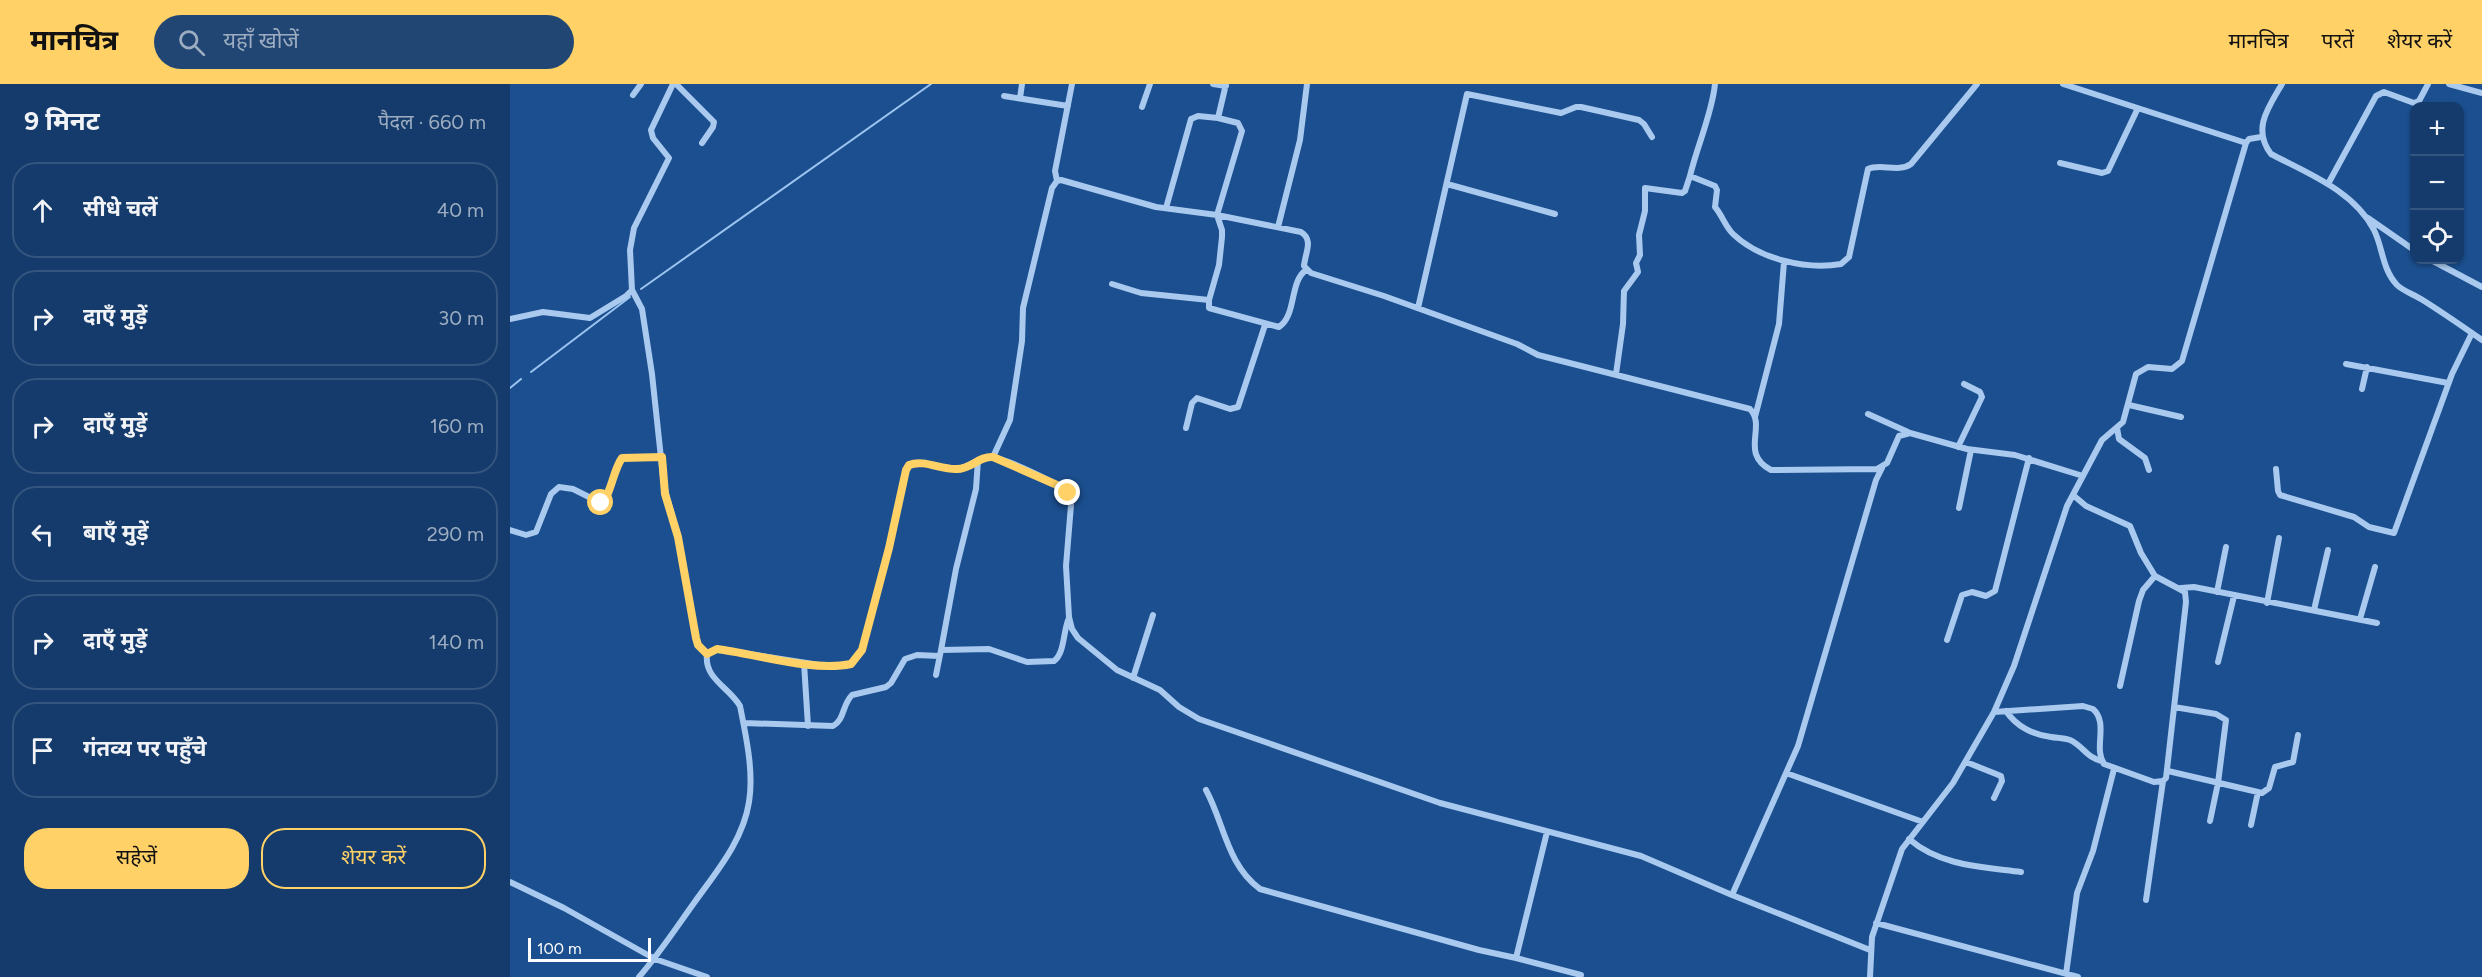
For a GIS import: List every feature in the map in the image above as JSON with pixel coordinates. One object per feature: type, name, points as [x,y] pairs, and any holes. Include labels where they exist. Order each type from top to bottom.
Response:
[{"type":"street","points":[[633,95],[641,84]]},
{"type":"street","points":[[639,977],[655,959],[722,863],[744,824],[751,783],[744,723],[735,698],[710,672],[707,654],[698,645],[696,638],[678,537],[665,494],[652,374],[642,309],[632,290],[630,250],[634,228],[669,158],[653,138],[652,124],[675,84],[714,122],[702,143]]},
{"type":"street","points":[[1020,98],[1022,84]]},
{"type":"street","points":[[1057,182],[1055,171],[1072,84]]},
{"type":"street","points":[[1142,107],[1150,84]]},
{"type":"street","points":[[1213,84],[1226,85],[1218,118]]},
{"type":"street","points":[[1278,227],[1300,140],[1307,84]]},
{"type":"street","points":[[1418,308],[1469,84]]},
{"type":"street","points":[[1616,374],[1623,324],[1624,291],[1638,272],[1636,263],[1640,255],[1639,235],[1645,211],[1645,189],[1684,193],[1715,84]]},
{"type":"street","points":[[1690,176],[1715,186],[1717,190],[1714,207],[1736,236],[1784,262],[1835,265],[1846,261],[1856,230],[1865,173],[1868,169],[1872,167],[1902,168],[1911,164],[1977,84]]},
{"type":"street","points":[[2063,84],[2246,143]]},
{"type":"street","points":[[2282,84],[2266,112],[2261,137],[2271,154],[2328,184],[2357,206],[2368,218],[2410,247]]},
{"type":"street","points":[[2328,184],[2376,96],[2384,92],[2414,103],[2419,101],[2428,84]]},
{"type":"street","points":[[2450,84],[2482,93]]},
{"type":"street","points":[[1467,94],[1561,113],[1581,107],[1639,120],[1652,137]]},
{"type":"street","points":[[1004,96],[1068,106]]},
{"type":"street","points":[[2060,163],[2102,173],[2108,171],[2138,108]]},
{"type":"street","points":[[1167,208],[1191,119],[1197,116],[1239,123],[1242,131],[1217,215],[1222,237],[1209,308],[1265,325],[1274,327],[1283,325],[1300,276],[1306,270]]},
{"type":"street","points":[[1870,977],[1870,950],[1876,923],[1897,862],[1909,840],[1953,783],[1994,712],[2014,666],[2056,537],[2073,495],[2102,440],[2123,422],[2136,374],[2148,367],[2172,369],[2182,361],[2246,143],[2249,139],[2261,137]]},
{"type":"street","points":[[993,457],[1010,420],[1022,341],[1024,301],[1052,188],[1057,182],[1067,181],[1133,201],[1217,215],[1306,235],[1309,240],[1305,260],[1306,270]]},
{"type":"street","points":[[1447,184],[1555,214]]},
{"type":"street","points":[[2368,218],[2377,237],[2384,265],[2397,286],[2482,340]]},
{"type":"street","points":[[1784,262],[1779,324],[1755,417],[1755,454],[1764,466],[1771,470],[1877,469],[1882,467]]},
{"type":"street","points":[[2439,264],[2482,287]]},
{"type":"street","points":[[1306,270],[1517,344],[1539,355],[1744,406],[1750,409],[1755,417]]},
{"type":"street","points":[[1112,284],[1141,293],[1209,300]]},
{"type":"street","points":[[510,319],[543,312],[590,318],[598,315],[632,290]]},
{"type":"street","points":[[1186,428],[1192,403],[1197,398],[1230,409],[1238,407],[1265,325]]},
{"type":"street","points":[[2277,469],[2280,495],[2354,517],[2369,527],[2394,533],[2448,383],[2472,333]]},
{"type":"street","points":[[2346,364],[2448,383]]},
{"type":"street","points":[[2362,389],[2367,368]]},
{"type":"street","points":[[1958,447],[1982,397],[1980,392],[1964,384]]},
{"type":"street","points":[[2129,405],[2181,417]]},
{"type":"street","points":[[1868,414],[1910,433],[1958,447],[2029,458],[2083,476]]},
{"type":"street","points":[[2117,428],[2119,439],[2145,458],[2149,470]]},
{"type":"street","points":[[1732,895],[1798,746],[1878,474],[1890,458],[1899,436],[1910,433]]},
{"type":"street","points":[[1959,508],[1971,450]]},
{"type":"street","points":[[510,531],[525,535],[536,532],[550,494],[559,487],[573,489],[601,503],[606,499],[614,473],[622,458],[662,457]]},
{"type":"street","points":[[707,654],[717,649],[804,663],[841,666],[851,664],[858,658],[889,548],[909,465],[920,463],[964,469],[978,460],[993,457],[1057,485],[1068,493],[1071,505],[1066,551],[1069,617],[1072,629],[1078,638],[1117,670],[1160,690],[1179,707],[1199,719],[1440,803],[1641,856],[1870,950]]},
{"type":"street","points":[[1947,639],[1962,595],[1972,592],[1986,596],[1995,591],[2029,458]]},
{"type":"street","points":[[936,675],[956,569],[976,489],[978,460]]},
{"type":"street","points":[[2073,495],[2086,506],[2130,526],[2141,553],[2155,576],[2181,588],[2186,596],[2168,771],[2163,781],[2146,900]]},
{"type":"street","points":[[2267,603],[2279,538]]},
{"type":"street","points":[[2217,592],[2226,547]]},
{"type":"street","points":[[2314,610],[2328,550]]},
{"type":"street","points":[[2360,619],[2375,567]]},
{"type":"street","points":[[2120,686],[2139,601],[2143,590],[2155,576]]},
{"type":"street","points":[[2181,588],[2194,586],[2267,603],[2314,610],[2377,624]]},
{"type":"street","points":[[2218,662],[2234,596]]},
{"type":"street","points":[[1133,678],[1153,615]]},
{"type":"street","points":[[744,723],[833,726],[838,723],[845,704],[852,695],[886,687],[891,683],[905,659],[917,655],[989,649],[1027,662],[1054,661],[1060,655],[1064,630],[1069,617]]},
{"type":"street","points":[[804,663],[808,726]]},
{"type":"street","points":[[1994,712],[2082,706],[2093,709],[2100,725],[2102,761]]},
{"type":"street","points":[[2174,707],[2216,714],[2226,720],[2218,783],[2210,821]]},
{"type":"street","points":[[2006,711],[2015,722],[2025,728],[2043,736],[2072,741],[2093,759],[2102,761],[2114,769],[2154,782],[2163,781]]},
{"type":"street","points":[[2168,771],[2258,792],[2267,791],[2275,767],[2293,762],[2298,735]]},
{"type":"street","points":[[1966,762],[2001,776],[2002,781],[1994,798]]},
{"type":"street","points":[[2066,974],[2077,893],[2093,850],[2114,769]]},
{"type":"street","points":[[1786,773],[1923,822]]},
{"type":"street","points":[[1206,790],[1215,806],[1232,855],[1253,884],[1260,889],[1469,947],[1581,975]]},
{"type":"street","points":[[2251,825],[2258,792]]},
{"type":"street","points":[[1516,958],[1547,832]]},
{"type":"street","points":[[1909,840],[1920,848],[1949,861],[2021,872]]},
{"type":"street","points":[[510,882],[564,908],[655,959],[707,977]]},
{"type":"street","points":[[1876,923],[2078,977]]},
{"type":"waterway","points":[[641,289],[931,84]]},
{"type":"waterway","points":[[531,372],[630,297]]},
{"type":"waterway","points":[[510,388],[521,379]]},
{"type":"route","points":[[601,503],[606,499],[610,483],[622,458],[662,457],[665,494],[678,537],[698,645],[707,654],[717,649],[804,663],[841,666],[851,664],[862,650],[909,465],[920,463],[950,469],[964,469],[978,460],[993,457],[1057,485],[1068,493]]}]
